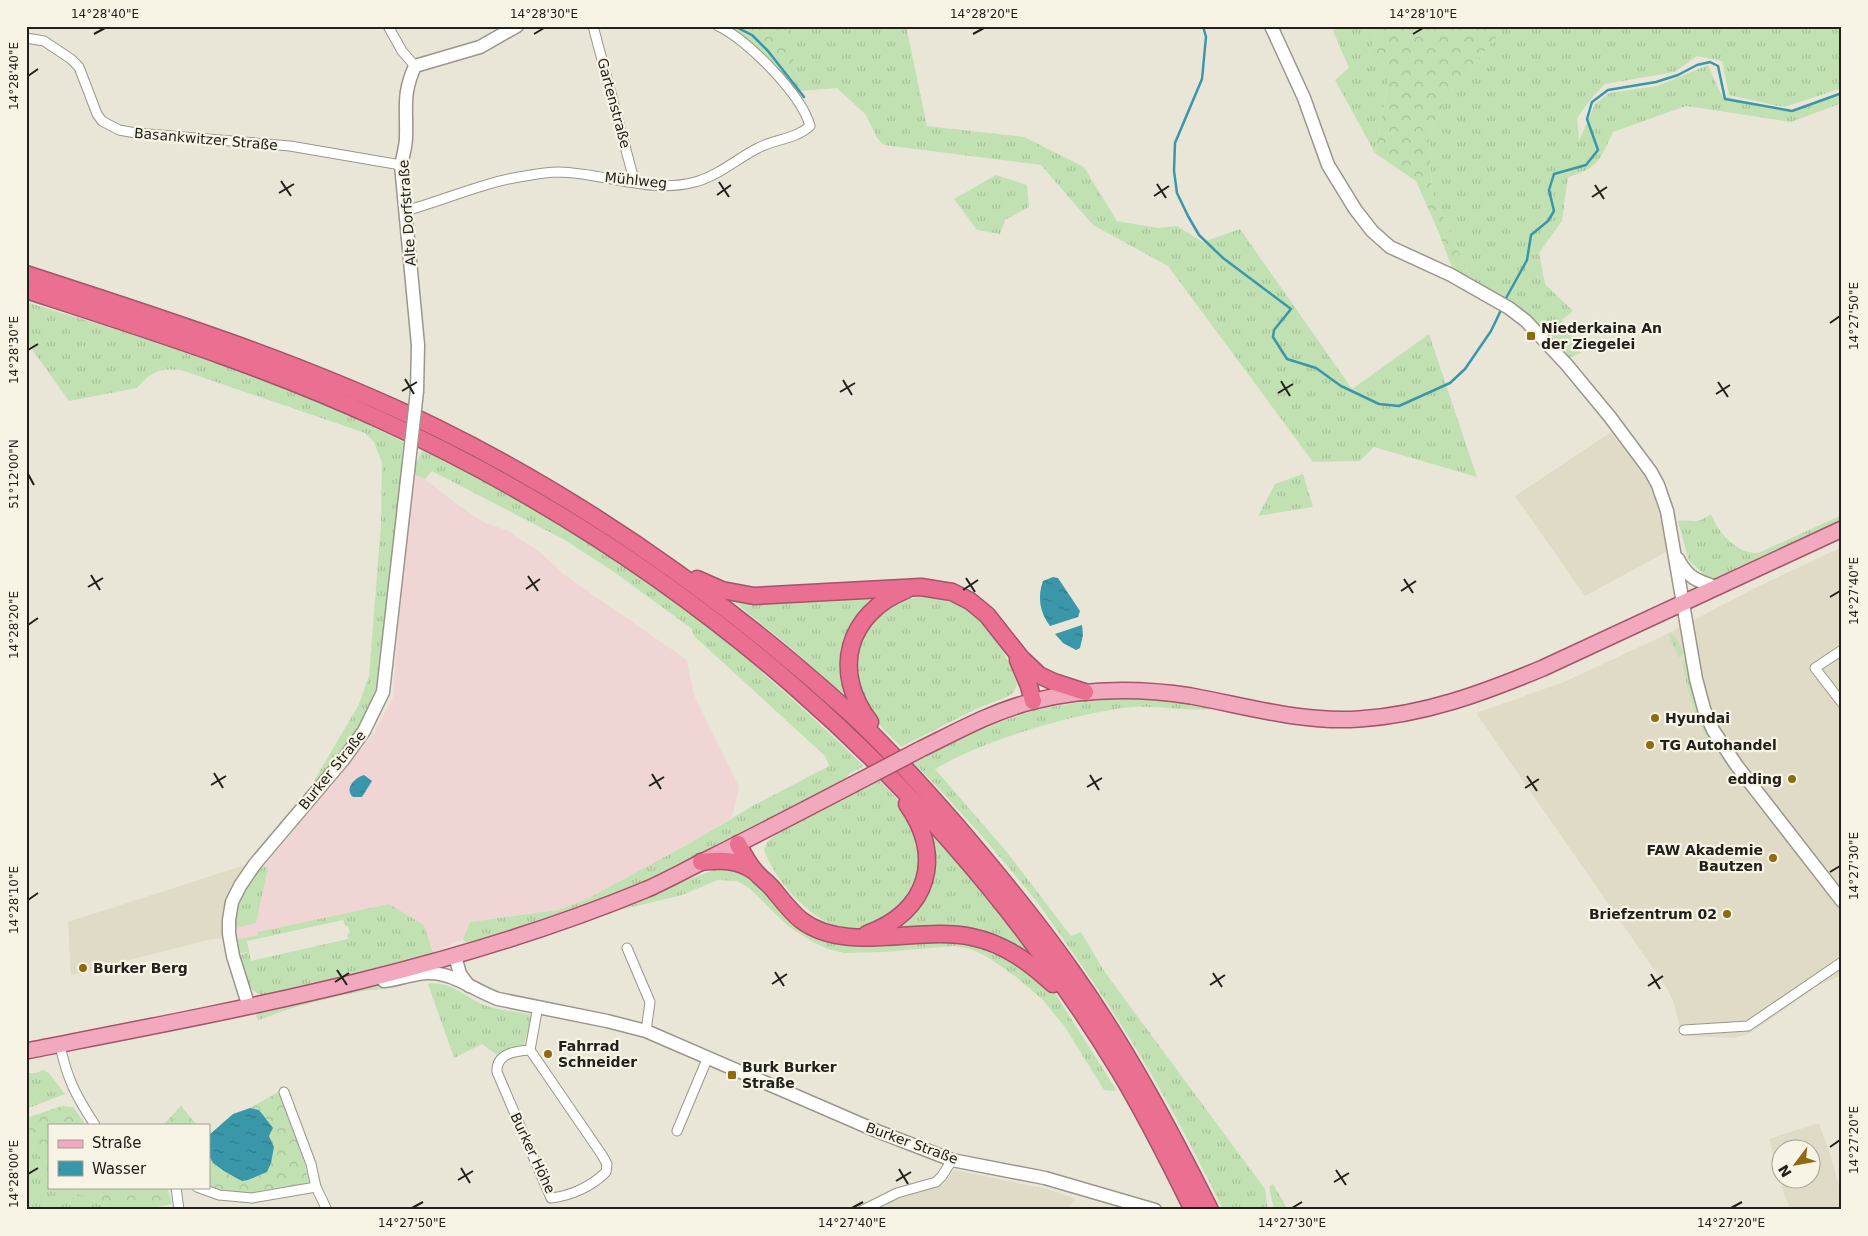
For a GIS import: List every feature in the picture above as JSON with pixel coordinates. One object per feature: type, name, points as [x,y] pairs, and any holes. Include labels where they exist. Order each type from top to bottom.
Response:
[{"type":"highway","points":[[26,274],[150,314],[296,367],[392,408],[458,439],[550,489],[672,568],[745,624],[851,713],[903,766],[992,866],[1074,974],[1150,1093],[1210,1210]]},
{"type":"highway","points":[[26,290],[145,329],[301,385],[380,419],[502,480],[590,532],[691,602],[791,681],[871,756],[980,875],[1025,933],[1077,1006],[1117,1068],[1154,1133],[1193,1209]]},
{"type":"highway","points":[[672,568],[722,590],[754,596],[910,588],[942,590],[970,601],[988,615],[1012,646],[1039,675],[1085,692]]},
{"type":"highway","points":[[903,766],[858,707],[851,689],[848,662],[855,637],[869,616],[886,600],[910,588]]},
{"type":"highway","points":[[1012,646],[1029,686],[1033,701]]},
{"type":"highway","points":[[860,937],[887,926],[908,909],[922,886],[927,859],[923,833],[916,817],[871,756]]},
{"type":"highway","points":[[742,842],[772,887],[795,915],[808,925],[832,935],[887,937],[949,934],[984,940],[1008,949],[1030,963],[1077,1006]]},
{"type":"highway","points":[[742,842],[754,871]]},
{"type":"highway","points":[[701,862],[732,861],[754,871],[772,887]]},
{"type":"main road","points":[[26,1051],[249,1007],[362,981],[455,956],[566,919],[646,889],[978,721],[1033,701],[1085,692],[1124,690],[1191,697],[1272,713],[1357,719],[1407,714],[1448,704],[1496,688],[1543,668],[1842,529]]},
{"type":"street","points":[[388,26],[402,51],[415,66],[480,47],[517,26]]},
{"type":"street","name":"Gartenstraße","points":[[593,26],[634,180]]},
{"type":"street","name":"Mühlweg","points":[[405,210],[454,194],[533,175],[559,172],[652,184],[695,182],[764,145],[803,132],[810,126],[808,117],[776,74],[747,46],[718,26]]},
{"type":"street","points":[[1271,26],[1304,98],[1328,165],[1355,209],[1372,231],[1390,247],[1451,275],[1508,308],[1526,321],[1568,365],[1610,416],[1651,472],[1658,485],[1667,511],[1696,679],[1704,709],[1713,730],[1736,766],[1842,901]]},
{"type":"street","name":"Basankwitzer Straße","points":[[26,38],[44,40],[71,59],[79,67],[97,114],[102,121],[119,130],[290,146],[401,165]]},
{"type":"street","name":"Alte Dorfstraße","points":[[413,292],[401,165],[406,138],[405,94],[415,66]]},
{"type":"street","name":"Burker Straße","points":[[249,1007],[233,956],[229,934],[232,902],[255,864],[343,760],[364,732],[383,692],[417,391],[418,344],[413,292]]},
{"type":"street","points":[[1675,554],[1684,571],[1696,580],[1716,587]]},
{"type":"street","points":[[1842,650],[1815,668],[1842,703]]},
{"type":"street","points":[[627,948],[650,1002],[646,1031]]},
{"type":"street","points":[[455,956],[460,974],[469,986]]},
{"type":"street","points":[[1684,1030],[1748,1026],[1842,962]]},
{"type":"street","name":"Burker Straße","points":[[362,981],[388,981],[425,973],[434,973],[451,977],[498,999],[624,1024],[646,1031],[708,1057],[877,1132],[952,1160],[1045,1178],[1155,1210]]},
{"type":"street","points":[[530,1050],[538,1006]]},
{"type":"street","points":[[60,1045],[68,1077],[75,1094],[93,1124]]},
{"type":"street","name":"Burker Höhe","points":[[530,1050],[607,1164],[606,1172],[598,1180],[565,1197],[551,1198],[497,1072],[497,1065],[506,1054],[530,1050]]},
{"type":"street","points":[[677,1131],[708,1057]]},
{"type":"street","points":[[284,1092],[311,1164],[316,1187],[327,1210]]},
{"type":"street","points":[[863,1210],[897,1194],[936,1182],[952,1160]]},
{"type":"street","points":[[200,1188],[219,1195],[252,1198],[316,1187]]},
{"type":"street","points":[[176,1188],[179,1210]]},
{"type":"shaded area","points":[[1611,432],[1652,486],[1660,505],[1668,551],[1585,596],[1515,496]]},
{"type":"shaded area","points":[[412,474],[425,479],[455,503],[485,523],[506,530],[541,553],[563,574],[687,660],[694,695],[739,787],[732,817],[692,842],[587,899],[558,910],[470,922],[463,939],[433,953],[424,925],[389,904],[259,932],[259,935],[233,940],[234,915],[247,882],[257,875],[375,732],[393,697]]},
{"type":"shaded area","points":[[1842,547],[1842,975],[1818,986],[1749,1034],[1734,1038],[1682,1036],[1674,1003],[1666,987],[1476,713],[1564,682],[1665,635],[1759,586]]},
{"type":"shaded area","points":[[251,863],[225,938],[212,939],[71,975],[68,922]]},
{"type":"shaded area","points":[[1819,1123],[1842,1197],[1842,1210],[1791,1210],[1783,1188],[1820,1188],[1820,1138],[1772,1138]]},
{"type":"shaded area","points":[[954,1170],[1047,1189],[1076,1199],[1067,1210],[882,1208],[894,1200],[944,1184]]},
{"type":"green space","points":[[718,26],[787,26],[796,74],[811,90],[790,92],[776,74]]},
{"type":"green space","points":[[787,26],[906,26],[927,126],[1024,137],[1084,167],[1117,221],[1158,228],[1177,226],[1203,242],[1240,229],[1352,389],[1429,334],[1477,477],[1374,447],[1360,461],[1313,462],[1168,266],[1093,225],[1041,165],[884,145],[877,138],[866,115],[837,88],[811,90],[796,74]]},
{"type":"green space","points":[[1339,26],[1379,26],[1369,53],[1391,68],[1375,153],[1335,80],[1349,68],[1333,31]]},
{"type":"green space","points":[[1379,26],[1506,26],[1453,88],[1429,133],[1432,192],[1472,281],[1452,268],[1416,181],[1375,153],[1391,68],[1369,53]]},
{"type":"green space","points":[[1506,26],[1842,26],[1842,88],[1784,107],[1729,95],[1722,61],[1697,56],[1675,72],[1605,84],[1577,118],[1579,141],[1595,104],[1609,93],[1657,86],[1708,65],[1722,96],[1792,111],[1842,93],[1842,103],[1791,122],[1686,106],[1613,132],[1601,156],[1592,166],[1568,177],[1562,221],[1539,253],[1545,284],[1573,311],[1562,320],[1581,353],[1570,358],[1540,324],[1512,304],[1472,281],[1432,192],[1429,133],[1453,88]]},
{"type":"green space","points":[[996,175],[1027,185],[1029,207],[1005,220],[1000,234],[977,230],[954,199]]},
{"type":"green space","points":[[26,302],[123,331],[265,380],[358,419],[403,442],[401,468],[407,472],[382,692],[372,715],[291,820],[358,706],[369,676],[381,524],[382,463],[374,442],[365,433],[181,370],[161,370],[156,372],[137,388],[69,401],[26,341]]},
{"type":"green space","points":[[422,450],[452,463],[496,487],[560,525],[661,591],[721,637],[763,673],[864,766],[849,774],[845,779],[696,858],[656,877],[557,916],[481,941],[465,942],[463,939],[470,922],[558,910],[587,899],[692,842],[756,804],[829,766],[825,756],[694,636],[692,629],[614,572],[563,539],[432,471],[425,479],[412,474]]},
{"type":"green space","points":[[1303,474],[1313,507],[1258,516],[1275,484]]},
{"type":"green space","points":[[1711,514],[1723,535],[1735,546],[1742,550],[1758,553],[1842,515],[1842,524],[1713,580],[1701,578],[1702,572],[1689,561],[1678,521],[1698,521]]},
{"type":"green space","points":[[894,590],[852,628],[848,698],[727,596]]},
{"type":"green space","points":[[920,596],[944,600],[958,605],[978,618],[1002,650],[1014,673],[1017,684],[1014,692],[1007,697],[976,709],[901,747],[875,720],[868,709],[858,682],[857,654],[867,628],[876,617],[892,606]]},
{"type":"green space","points":[[1670,633],[1677,639],[1681,647],[1683,653],[1679,658],[1669,636]]},
{"type":"green space","points":[[1684,659],[1697,708],[1715,745],[1714,748],[1702,728],[1693,706],[1682,662]]},
{"type":"green space","points":[[1129,697],[1198,704],[1215,709],[1192,710],[1135,707],[1077,717],[1001,739],[955,758],[935,769],[1006,851],[1071,936],[1081,932],[1104,971],[1265,1189],[1268,1210],[1223,1210],[1171,1109],[1133,1043],[1092,980],[1042,909],[1018,879],[960,812],[914,763],[978,731],[1011,718],[1066,704]]},
{"type":"green space","points":[[1724,757],[1809,868],[1721,758]]},
{"type":"green space","points":[[880,781],[902,804],[925,860],[902,912],[867,929],[851,930],[835,926],[819,918],[791,893],[779,878],[764,849],[768,841],[778,833]]},
{"type":"green space","points":[[930,830],[1033,956],[1008,944],[886,935],[905,918]]},
{"type":"green space","points":[[263,866],[268,868],[256,923],[236,928],[234,925],[235,914],[240,893],[246,883]]},
{"type":"green space","points":[[725,866],[744,869],[814,935],[829,942],[855,945],[952,939],[1000,950],[1053,990],[1117,1091],[1104,1090],[1065,1027],[1042,999],[1016,977],[986,956],[970,949],[954,946],[884,952],[844,953],[828,949],[788,926],[749,888],[737,881],[718,880],[682,895],[611,912],[611,908]]},
{"type":"green space","points":[[389,904],[424,925],[433,953],[361,973],[265,996],[252,990],[245,981],[237,956],[248,952],[237,954],[233,940],[258,935],[258,932]],"holes":[[[343,920],[345,926],[348,926],[350,933],[347,934],[348,939],[251,961],[247,941]]]},
{"type":"green space","points":[[410,979],[398,986],[320,1001],[259,1020],[256,1016],[258,1011],[367,986]]},
{"type":"green space","points":[[433,983],[450,987],[490,1007],[532,1015],[524,1045],[510,1048],[497,1055],[482,1044],[454,1058],[428,984]]},
{"type":"green space","points":[[43,1070],[49,1073],[65,1094],[26,1109],[26,1073],[36,1073]]},
{"type":"green space","points":[[278,1092],[296,1135],[309,1180],[308,1183],[301,1186],[255,1194],[233,1193],[210,1186],[210,1158],[213,1163],[224,1171],[248,1180],[263,1174],[271,1163],[274,1147],[269,1136],[272,1131],[259,1110],[250,1108]]},
{"type":"green space","points":[[62,1106],[73,1107],[85,1124],[48,1124],[48,1164],[32,1148],[26,1147],[26,1118]]},
{"type":"green space","points":[[181,1106],[196,1124],[164,1124]]},
{"type":"green space","points":[[26,1147],[32,1148],[48,1164],[48,1188],[71,1188],[76,1193],[113,1210],[26,1210]]},
{"type":"green space","points":[[1273,1184],[1288,1210],[1274,1210],[1269,1187]]},
{"type":"green space","points":[[71,1188],[167,1188],[172,1204],[143,1210],[113,1210],[76,1193]]},
{"type":"water","points":[[1053,577],[1058,578],[1080,611],[1078,617],[1050,626],[1040,605],[1040,593],[1043,581]]},
{"type":"water","points":[[1082,625],[1083,635],[1080,648],[1076,650],[1063,643],[1055,634]]},
{"type":"water","points":[[364,775],[372,781],[362,797],[353,797],[350,794],[351,784]]},
{"type":"water","points":[[250,1108],[259,1110],[273,1128],[269,1136],[274,1147],[267,1172],[248,1180],[242,1181],[224,1171],[213,1163],[210,1158],[210,1134],[233,1114]]},
{"type":"waterway","points":[[1203,26],[1206,37],[1202,79],[1175,143],[1174,171],[1177,193],[1199,235],[1223,258],[1291,309],[1274,330],[1273,337],[1287,359],[1316,368],[1341,386],[1379,404],[1399,406],[1450,383],[1465,369],[1491,331],[1502,308]]},
{"type":"waterway","points":[[738,28],[752,35],[768,51],[804,97]]},
{"type":"waterway","points":[[1505,300],[1527,260],[1531,235],[1548,221],[1554,211],[1549,190],[1554,174],[1586,165],[1598,150],[1587,119],[1592,102],[1608,90],[1656,82],[1678,75],[1697,65],[1710,62],[1718,66],[1725,99],[1792,111],[1842,93]]},
{"type":"place","name":"Niederkaina An der Ziegelei","points":[[1531,336]]},
{"type":"place","name":"Hyundai","points":[[1655,718]]},
{"type":"place","name":"TG Autohandel","points":[[1650,745]]},
{"type":"place","name":"edding","points":[[1792,779]]},
{"type":"place","name":"FAW Akademie Bautzen","points":[[1773,858]]},
{"type":"place","name":"Briefzentrum 02","points":[[1727,914]]},
{"type":"place","name":"Burker Berg","points":[[83,968]]},
{"type":"place","name":"Fahrrad Schneider","points":[[548,1054]]},
{"type":"place","name":"Burk Burker Straße","points":[[732,1075]]}]
